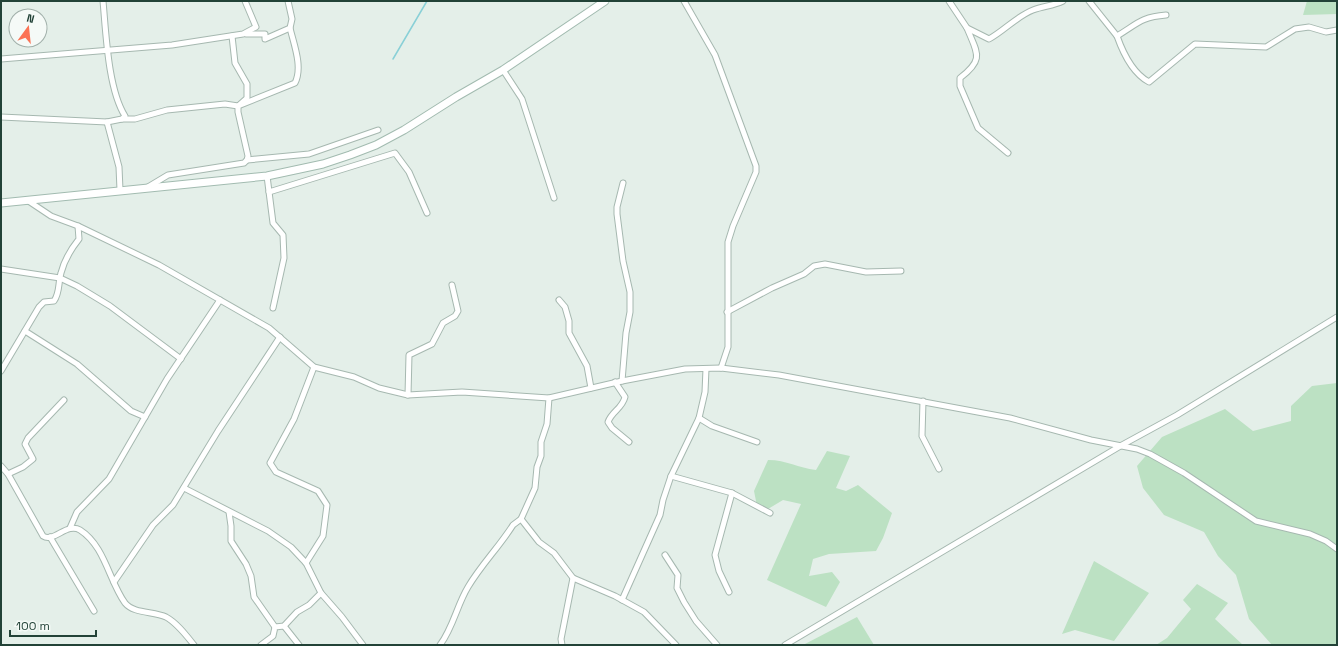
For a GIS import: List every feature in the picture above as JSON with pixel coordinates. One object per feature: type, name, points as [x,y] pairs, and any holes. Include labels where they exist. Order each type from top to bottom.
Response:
[{"type":"main road","points":[[1,203],[27,199],[267,176],[323,164],[376,145],[503,70],[604,1]]},
{"type":"street","points":[[103,1],[107,49],[114,86],[125,116],[122,119]]},
{"type":"street","points":[[243,34],[256,27],[245,1]]},
{"type":"street","points":[[1,117],[107,122],[122,119],[134,119],[167,110],[225,104],[238,106],[295,83],[298,76],[298,63],[290,28],[292,19],[288,1]]},
{"type":"street","points":[[684,1],[715,55],[756,166],[756,172],[733,226],[728,242],[728,347],[720,368]]},
{"type":"street","points":[[949,1],[966,28],[976,52],[976,60],[973,68],[960,78],[960,86],[978,128],[1008,153]]},
{"type":"street","points":[[966,28],[975,34],[989,39],[1034,10],[1053,6],[1063,1]]},
{"type":"street","points":[[1089,1],[1117,36],[1122,51],[1138,75],[1149,82],[1195,44],[1266,47],[1295,29],[1309,27],[1326,32],[1337,30]]},
{"type":"street","points":[[1117,36],[1149,16],[1166,15]]},
{"type":"street","points":[[1,59],[107,49],[172,45],[243,34],[265,34],[265,39],[290,28]]},
{"type":"street","points":[[232,36],[235,63],[248,84],[247,98],[238,106],[248,156],[247,160]]},
{"type":"street","points":[[503,70],[522,99],[554,198]]},
{"type":"street","points":[[107,122],[119,167],[120,190]]},
{"type":"street","points":[[148,187],[168,175],[244,163],[247,160],[309,154],[378,130]]},
{"type":"street","points":[[269,192],[395,153],[409,172],[427,213]]},
{"type":"street","points":[[267,176],[273,223],[283,235],[284,258],[273,308]]},
{"type":"street","points":[[622,381],[626,333],[630,312],[630,285],[623,261],[617,214],[617,207],[623,183]]},
{"type":"street","points":[[27,199],[51,216],[78,226],[159,265],[269,328],[314,367],[354,377],[379,388],[408,395],[462,392],[549,398],[615,382],[685,369],[720,368],[772,374],[1010,418],[1091,440],[1122,445],[1150,454],[1184,474],[1256,521],[1310,534],[1326,541],[1337,549]]},
{"type":"street","points":[[1,371],[44,302],[54,301],[58,296],[60,278],[71,248],[79,239],[78,226]]},
{"type":"street","points":[[727,312],[772,288],[804,274],[814,266],[825,264],[866,272],[901,271]]},
{"type":"street","points":[[1,269],[60,278],[77,286],[110,306],[181,359]]},
{"type":"street","points":[[408,395],[409,355],[432,344],[443,323],[455,316],[458,311],[452,285]]},
{"type":"street","points":[[70,528],[76,512],[109,479],[145,417],[220,300]]},
{"type":"street","points":[[559,300],[565,307],[569,321],[569,333],[587,366],[591,388]]},
{"type":"street","points":[[785,645],[1122,445],[1177,415],[1337,317]]},
{"type":"street","points":[[25,331],[77,364],[131,411],[145,417]]},
{"type":"street","points":[[114,582],[153,525],[173,505],[218,431],[280,337]]},
{"type":"street","points":[[306,563],[323,536],[328,505],[318,491],[276,472],[270,464],[294,419],[314,367]]},
{"type":"street","points":[[622,600],[660,515],[671,476],[699,418],[705,392],[706,369]]},
{"type":"street","points":[[615,382],[625,397],[624,403],[610,416],[608,422],[612,428],[629,442]]},
{"type":"street","points":[[440,645],[446,637],[454,614],[458,610],[466,589],[513,525],[521,519],[535,488],[537,467],[541,456],[541,442],[546,424],[549,398]]},
{"type":"street","points":[[8,474],[23,467],[32,458],[25,444],[28,438],[64,400]]},
{"type":"street","points":[[923,401],[922,436],[939,469]]},
{"type":"street","points":[[699,418],[712,426],[757,442]]},
{"type":"street","points":[[1,466],[8,474],[43,536],[50,537],[70,528],[81,531],[95,546],[125,603],[130,607],[166,617],[182,630],[194,645]]},
{"type":"street","points":[[671,476],[732,492],[770,513]]},
{"type":"street","points":[[184,488],[268,531],[291,547],[306,563],[321,594],[342,617],[363,645]]},
{"type":"street","points":[[729,592],[719,572],[716,555],[732,492]]},
{"type":"street","points":[[229,512],[231,541],[246,564],[254,597],[275,627],[273,636],[261,645]]},
{"type":"street","points":[[521,519],[539,542],[554,554],[573,578],[622,600],[644,612],[676,645]]},
{"type":"street","points":[[50,537],[94,611]]},
{"type":"street","points":[[665,555],[678,575],[676,588],[684,602],[696,622],[717,645]]},
{"type":"street","points":[[562,645],[561,640],[573,578]]},
{"type":"street","points":[[275,627],[284,626],[297,612],[309,605],[321,594]]},
{"type":"street","points":[[284,626],[299,645]]},
{"type":"green space","points":[[1307,1],[1337,1],[1337,14],[1303,15]]},
{"type":"green space","points":[[1337,383],[1337,645],[1272,645],[1249,619],[1236,575],[1218,556],[1204,532],[1164,515],[1143,488],[1137,466],[1162,437],[1225,409],[1253,431],[1291,421],[1291,406],[1312,386]]},
{"type":"green space","points":[[827,451],[850,456],[836,488],[846,491],[858,485],[892,513],[883,538],[876,551],[829,554],[813,559],[809,576],[832,572],[840,582],[826,607],[767,580],[801,504],[783,500],[768,509],[757,506],[754,491],[768,460],[781,461],[816,470]]},
{"type":"green space","points":[[1094,561],[1149,593],[1114,641],[1075,630],[1062,634]]},
{"type":"green space","points":[[1197,584],[1228,603],[1215,619],[1243,645],[1156,645],[1167,638],[1191,609],[1183,600]]},
{"type":"green space","points":[[857,617],[874,645],[803,645]]},
{"type":"waterway","points":[[393,59],[427,1]]}]
